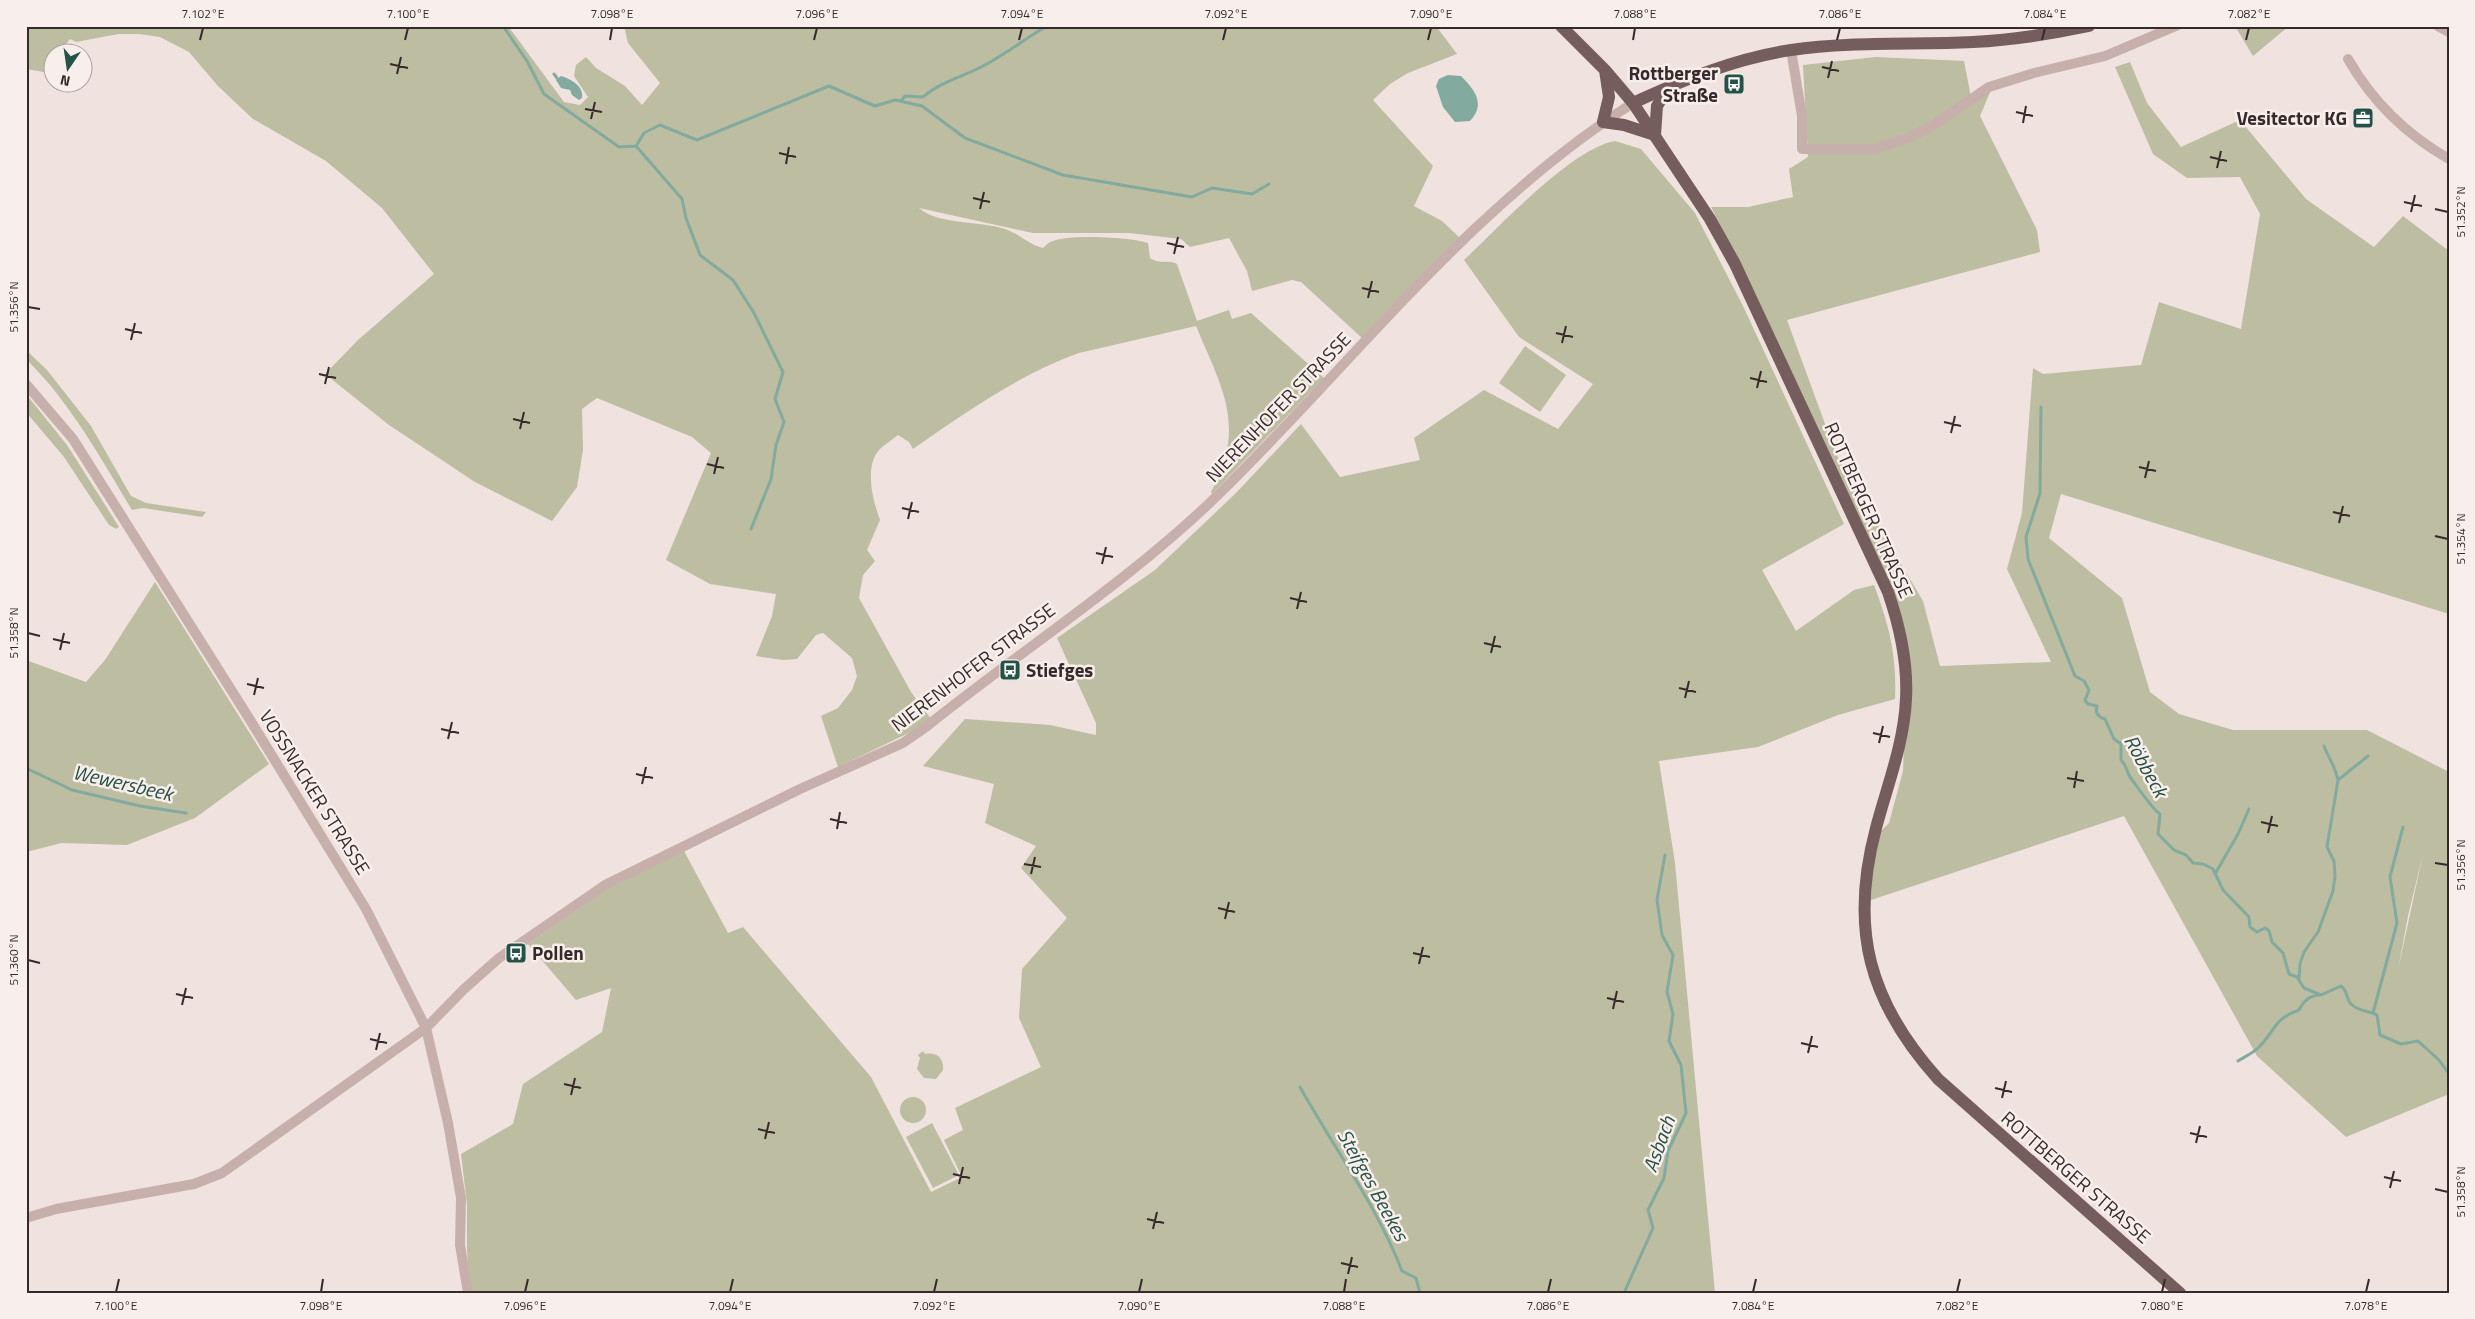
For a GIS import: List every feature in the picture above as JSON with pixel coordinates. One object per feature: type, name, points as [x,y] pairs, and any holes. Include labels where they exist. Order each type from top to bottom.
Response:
[{"type":"main road","name":"ROTTBERGER STRASSE","points":[[1561,26],[1633,103],[1710,219],[1735,264],[1884,583],[1895,611],[1906,672],[1905,709],[1896,759],[1870,856],[1864,909],[1869,960],[1887,1009],[1915,1054],[1938,1079],[2180,1293]]},
{"type":"main road","points":[[1633,103],[1670,86],[1746,60],[1791,50],[1882,43],[1973,42],[2053,34],[2089,26]]},
{"type":"main road","points":[[1604,70],[1609,97],[1603,122],[1624,125],[1655,134],[1657,106],[1670,86]]},
{"type":"street","points":[[1791,50],[1802,116],[1802,149],[1874,149],[1906,139],[1932,126],[1989,87],[2034,73],[2104,56],[2176,26]]},
{"type":"street","points":[[2438,26],[2449,32]]},
{"type":"street","points":[[2348,59],[2382,106],[2423,143],[2449,159]]},
{"type":"street","name":"NIERENHOFER STRASSE","points":[[26,1218],[56,1210],[158,1192],[209,1180],[222,1173],[426,1028],[462,990],[499,958],[605,885],[800,789],[904,743],[1162,545],[1222,492],[1455,249],[1544,167],[1603,122],[1633,103]]},
{"type":"street","name":"VOSSNACKER STRASSE","points":[[26,384],[73,439],[267,748],[366,909],[426,1028]]},
{"type":"street","points":[[426,1028],[447,1116],[461,1198],[460,1245],[468,1293]]},
{"type":"shaded area","points":[[26,26],[508,26],[564,102],[580,105],[588,97],[574,76],[576,65],[586,57],[596,68],[625,86],[642,105],[660,83],[628,43],[624,26],[1436,26],[1457,54],[1408,73],[1390,84],[1373,100],[1433,166],[1414,206],[1442,221],[1459,237],[1362,338],[1301,282],[1292,280],[1252,291],[1247,271],[1229,238],[1190,247],[1181,239],[1129,233],[1033,233],[919,208],[928,214],[951,221],[1001,228],[1043,248],[1052,241],[1085,237],[1114,238],[1148,243],[1150,258],[1177,264],[1197,321],[1229,310],[1232,319],[1251,313],[1324,378],[1212,494],[1211,492],[1222,468],[1228,447],[1229,427],[1222,388],[1196,326],[1079,353],[1035,372],[993,395],[913,449],[909,442],[898,435],[879,450],[874,457],[871,485],[880,520],[867,550],[875,561],[863,575],[859,598],[911,692],[931,719],[917,729],[838,767],[821,716],[838,708],[852,690],[857,676],[852,658],[823,633],[816,635],[797,659],[783,660],[756,656],[772,616],[776,594],[710,584],[666,560],[711,453],[692,437],[597,398],[582,409],[583,450],[577,487],[552,521],[475,482],[389,425],[325,374],[358,340],[434,274],[382,208],[326,161],[253,119],[218,86],[189,52],[160,37],[118,34],[76,42],[70,39],[68,42],[42,42],[42,72],[26,69]]},
{"type":"shaded area","points":[[2235,26],[2289,26],[2253,56]]},
{"type":"shaded area","points":[[1876,57],[1964,61],[1972,102],[1991,90],[1980,116],[2037,230],[2040,252],[1787,320],[1836,454],[1923,601],[1940,666],[2051,662],[2007,569],[2022,513],[2033,368],[2043,374],[2141,365],[2159,302],[2241,329],[2260,214],[2240,177],[2187,178],[2153,154],[2115,67],[2130,62],[2147,103],[2181,147],[2240,120],[2306,199],[2374,247],[2403,216],[2449,251],[2449,614],[2061,494],[2049,538],[2122,598],[2150,692],[2179,714],[2233,730],[2367,730],[2449,772],[2449,1094],[2346,1137],[2257,1056],[2124,816],[1871,900],[1870,883],[1880,832],[1889,823],[1903,771],[1908,646],[1756,295],[1711,207],[1748,207],[1793,197],[1789,169],[1808,157],[1803,65]],"holes":[[[2423,854],[2398,970],[2408,916]]]},
{"type":"shaded area","points":[[1448,75],[1461,76],[1477,97],[1477,109],[1470,121],[1455,122],[1443,107],[1436,86],[1439,79]]},
{"type":"shaded area","points":[[561,76],[573,81],[579,87],[582,98],[579,100],[572,95],[570,90],[561,88],[556,80]]},
{"type":"shaded area","points":[[1615,141],[1641,149],[1695,213],[1744,308],[1844,524],[1762,570],[1796,631],[1854,590],[1874,585],[1888,627],[1895,668],[1895,699],[1838,715],[1758,747],[1659,761],[1675,863],[1715,1293],[470,1293],[467,1249],[467,1204],[461,1154],[513,1124],[523,1084],[602,1032],[611,988],[576,1000],[528,944],[607,889],[684,851],[728,933],[743,927],[871,1077],[931,1192],[962,1177],[944,1140],[963,1130],[955,1108],[1041,1067],[1019,1018],[1022,969],[1067,918],[1021,868],[1036,846],[985,823],[994,784],[923,766],[965,719],[1050,725],[1096,735],[1096,723],[1057,638],[1155,570],[1236,493],[1301,424],[1340,477],[1420,460],[1414,438],[1484,390],[1558,429],[1593,384],[1519,337],[1464,260],[1515,210],[1557,173],[1578,158],[1598,147]]},
{"type":"shaded area","points":[[1525,346],[1566,375],[1540,412],[1499,383]]},
{"type":"shaded area","points":[[26,350],[47,370],[91,426],[131,496],[146,503],[206,512],[202,517],[143,508],[132,510],[96,450],[57,393],[26,359]]},
{"type":"shaded area","points":[[26,394],[67,445],[119,527],[116,529],[109,525],[64,457],[26,412]]},
{"type":"shaded area","points":[[155,582],[269,764],[195,818],[127,845],[62,843],[26,852],[26,660],[86,682],[105,660]]},
{"type":"shaded area","points":[[923,1051],[925,1054],[933,1054],[941,1059],[943,1070],[936,1079],[924,1078],[917,1069],[920,1058],[918,1055]]},
{"type":"shaded area","points":[[913,1097],[922,1101],[926,1110],[922,1119],[913,1123],[904,1119],[900,1110],[904,1101]]},
{"type":"shaded area","points":[[932,1123],[959,1175],[933,1188],[906,1137]]},
{"type":"waterway","points":[[503,26],[527,61],[544,94],[619,147],[636,146],[682,199],[686,218],[700,255],[733,280],[754,313],[783,372],[775,399],[784,422],[776,445],[771,479],[751,529]]},
{"type":"waterway","points":[[901,101],[905,96],[923,97],[944,84],[974,71],[1047,26]]},
{"type":"waterway","points":[[554,74],[557,78]]},
{"type":"waterway","points":[[636,146],[644,133],[660,125],[697,140],[829,86],[875,106],[895,100],[922,106],[965,138],[1063,175],[1192,197],[1212,188],[1252,194],[1269,184]]},
{"type":"waterway","name":"Röbbeck","points":[[2041,407],[2040,493],[2026,537],[2028,559],[2075,676],[2084,681],[2089,690],[2085,700],[2088,704],[2097,706],[2096,711],[2105,719],[2114,739],[2121,744],[2121,760],[2130,777],[2149,803],[2160,814],[2158,834],[2174,850],[2186,855],[2193,863],[2203,864],[2213,869],[2223,890],[2249,917],[2250,927],[2257,932],[2265,928],[2269,931],[2272,942],[2283,953],[2289,974],[2297,977],[2304,988],[2321,995],[2341,986],[2345,990],[2349,1002],[2354,1007],[2377,1015],[2380,1035],[2401,1044],[2418,1041],[2439,1060],[2449,1074]]},
{"type":"waterway","points":[[2324,746],[2338,780]]},
{"type":"waterway","points":[[2299,979],[2300,964],[2304,952],[2318,932],[2333,891],[2334,861],[2327,847],[2338,780],[2368,756]]},
{"type":"waterway","name":"Wewersbeek","points":[[26,768],[72,790],[140,806],[186,813]]},
{"type":"waterway","points":[[2215,874],[2238,834],[2249,809]]},
{"type":"waterway","points":[[2373,1013],[2397,923],[2390,877],[2403,827]]},
{"type":"waterway","name":"Asbach","points":[[1624,1293],[1653,1228],[1648,1210],[1664,1178],[1668,1151],[1686,1113],[1681,1065],[1669,1041],[1673,1014],[1667,992],[1673,955],[1662,935],[1657,900],[1665,855]]},
{"type":"waterway","points":[[2238,1061],[2258,1048],[2284,1017],[2299,1010],[2310,998],[2320,995]]},
{"type":"waterway","name":"Steifges Beekes","points":[[1300,1087],[1368,1200],[1402,1271],[1416,1278],[1420,1293]]},
{"type":"place","name":"Rottberger Straße","points":[[1734,84]]},
{"type":"place","name":"Vesitector KG","points":[[2363,118]]},
{"type":"place","name":"Stiefges","points":[[1010,670]]},
{"type":"place","name":"Pollen","points":[[516,953]]}]
